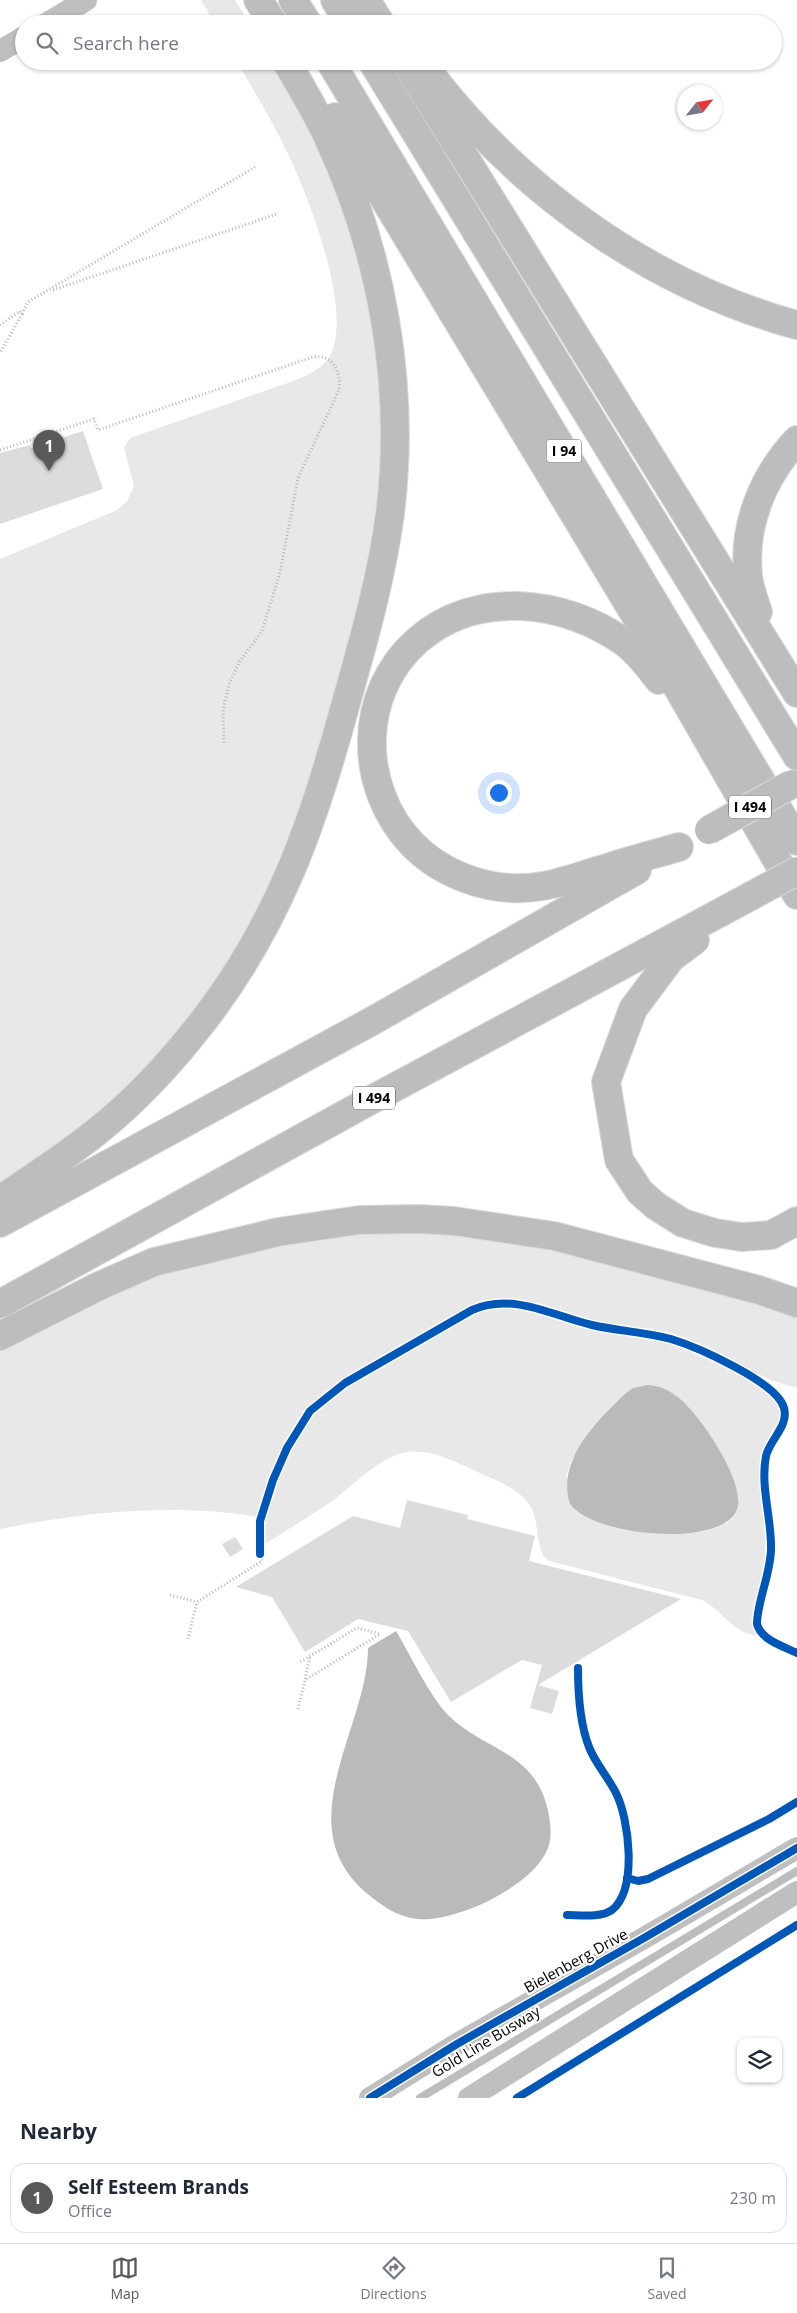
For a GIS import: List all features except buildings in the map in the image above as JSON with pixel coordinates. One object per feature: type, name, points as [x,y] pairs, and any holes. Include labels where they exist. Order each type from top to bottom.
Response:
[{"type":"highway","points":[[250,0],[259,15]]},
{"type":"highway","points":[[258,0],[268,15]]},
{"type":"highway","points":[[293,0],[302,15]]},
{"type":"highway","points":[[335,0],[344,15]]},
{"type":"highway","points":[[366,0],[375,15]]},
{"type":"highway","points":[[384,0],[393,15]]},
{"type":"highway","points":[[0,1200],[96,1132],[140,1093],[205,1019],[239,972],[271,917],[313,820],[365,639],[390,516],[394,474],[394,394],[387,333],[368,247],[340,164],[326,133],[291,70]]},
{"type":"highway","points":[[304,70],[350,142],[652,643],[797,895]]},
{"type":"highway","name":"I 94","points":[[335,70],[797,841]]},
{"type":"highway","name":"I 94","points":[[378,70],[797,756]]},
{"type":"highway","points":[[411,70],[797,693]]},
{"type":"highway","points":[[428,70],[463,114],[496,147],[548,194],[597,230],[672,277],[729,304],[797,325]]},
{"type":"highway","points":[[766,643],[748,576],[748,535],[761,492],[797,440]]},
{"type":"highway","points":[[679,847],[557,884],[541,887],[505,888],[474,882],[436,863],[419,851],[399,829],[388,811],[374,774],[371,752],[376,710],[389,678],[418,640],[449,620],[476,611],[522,605],[574,617],[604,630],[626,644],[640,657],[711,746]]},
{"type":"highway","name":"I 494","points":[[0,1223],[365,1024],[797,782]]},
{"type":"highway","points":[[797,871],[751,896],[672,958],[634,1009],[606,1082],[618,1160],[640,1192],[656,1206],[683,1224],[715,1233],[742,1237],[771,1235],[797,1221]]},
{"type":"highway","name":"I 494","points":[[0,1304],[371,1100],[751,896]]},
{"type":"highway","points":[[0,1336],[98,1286],[154,1262],[278,1232],[359,1220],[419,1219],[454,1221],[554,1236],[759,1290],[797,1304]]},
{"type":"street","points":[[61,15],[86,0]]},
{"type":"street","points":[[0,51],[15,42]]},
{"type":"street","name":"Bielenberg Drive","points":[[370,2098],[457,2044],[644,1938],[797,1848]]},
{"type":"street","points":[[469,2098],[797,1892]]},
{"type":"lane","name":"Gold Line Busway","points":[[420,2098],[797,1871]]},
{"type":"path","points":[[0,353],[28,302],[255,166]]},
{"type":"path","points":[[45,293],[277,214]]},
{"type":"path","points":[[0,325],[20,311],[22,314]]},
{"type":"path","points":[[0,450],[94,419],[98,430],[308,359],[324,357],[332,362],[337,370],[339,390],[298,478],[280,572],[262,631],[240,661],[229,684],[223,710],[224,742]]},
{"type":"path","points":[[188,1639],[197,1602],[262,1561],[258,1544]]},
{"type":"path","points":[[170,1595],[197,1602]]},
{"type":"path","points":[[300,1662],[357,1628],[380,1634],[305,1680]]},
{"type":"path","points":[[298,1709],[310,1656]]},
{"type":"shaded area","points":[[201,0],[235,0],[244,15],[210,15]]},
{"type":"shaded area","points":[[242,70],[278,70],[317,135],[367,280],[384,400],[379,525],[302,824],[224,977],[129,1090],[0,1191],[0,559],[117,510],[127,501],[134,486],[124,448],[130,438],[296,380],[320,367],[330,356],[336,336],[336,311],[325,252],[305,193],[268,115]]},
{"type":"shaded area","points":[[430,1231],[546,1245],[797,1314],[797,1388],[767,1378],[697,1346],[669,1336],[579,1319],[522,1302],[498,1300],[462,1311],[433,1327],[338,1384],[314,1402],[294,1427],[279,1455],[258,1517],[194,1511],[129,1511],[64,1518],[0,1529],[0,1348],[142,1282],[220,1257],[280,1244],[340,1236]]},
{"type":"shaded area","points":[[502,1306],[526,1309],[594,1329],[665,1341],[693,1350],[730,1367],[748,1377],[775,1398],[782,1414],[779,1424],[765,1449],[761,1475],[768,1542],[764,1578],[754,1618],[755,1627],[759,1635],[750,1634],[736,1627],[702,1600],[549,1561],[540,1548],[533,1513],[523,1497],[512,1488],[493,1479],[450,1460],[425,1452],[408,1452],[387,1459],[315,1513],[262,1546],[263,1522],[275,1483],[295,1438],[312,1413],[337,1391],[365,1373],[461,1319],[491,1307]],"holes":[[[647,1385],[667,1390],[684,1402],[702,1423],[721,1454],[735,1487],[738,1502],[736,1513],[725,1524],[707,1530],[683,1534],[628,1530],[603,1524],[583,1515],[570,1504],[567,1474],[571,1461],[594,1429],[626,1393],[633,1388]]]},
{"type":"shaded area","points":[[647,1385],[664,1388],[678,1397],[698,1418],[720,1451],[736,1486],[738,1501],[736,1512],[724,1523],[705,1530],[681,1534],[654,1534],[603,1524],[583,1515],[570,1504],[567,1488],[569,1472],[582,1442],[603,1416],[626,1393],[633,1388]]},
{"type":"shaded area","points":[[396,1631],[427,1686],[448,1715],[476,1736],[517,1761],[529,1772],[539,1786],[550,1820],[551,1832],[548,1848],[540,1862],[527,1876],[492,1899],[452,1915],[433,1919],[417,1919],[402,1916],[382,1905],[364,1891],[342,1864],[333,1835],[332,1805],[338,1774],[365,1678],[368,1648]]},
{"type":"cycle path","points":[[260,1554],[260,1521],[273,1480],[287,1448],[310,1411],[345,1383],[472,1310],[487,1305],[518,1304],[592,1325],[641,1333],[683,1343],[735,1367],[767,1387],[778,1398],[784,1408],[785,1415],[782,1427],[766,1456],[764,1479],[771,1550],[757,1624],[759,1630],[768,1638],[797,1653]]},
{"type":"cycle path","points":[[567,1915],[596,1915],[612,1910],[620,1900],[625,1887],[629,1853],[625,1819],[621,1805],[613,1787],[592,1753],[583,1728],[578,1668]]},
{"type":"cycle path","points":[[627,1878],[638,1881],[648,1879],[769,1819],[797,1802]]},
{"type":"cycle path","points":[[370,2098],[457,2044],[644,1938],[797,1848]]},
{"type":"cycle path","points":[[517,2098],[797,1925]]},
{"type":"place","name":"Self Esteem Brands","points":[[49,471]]}]
